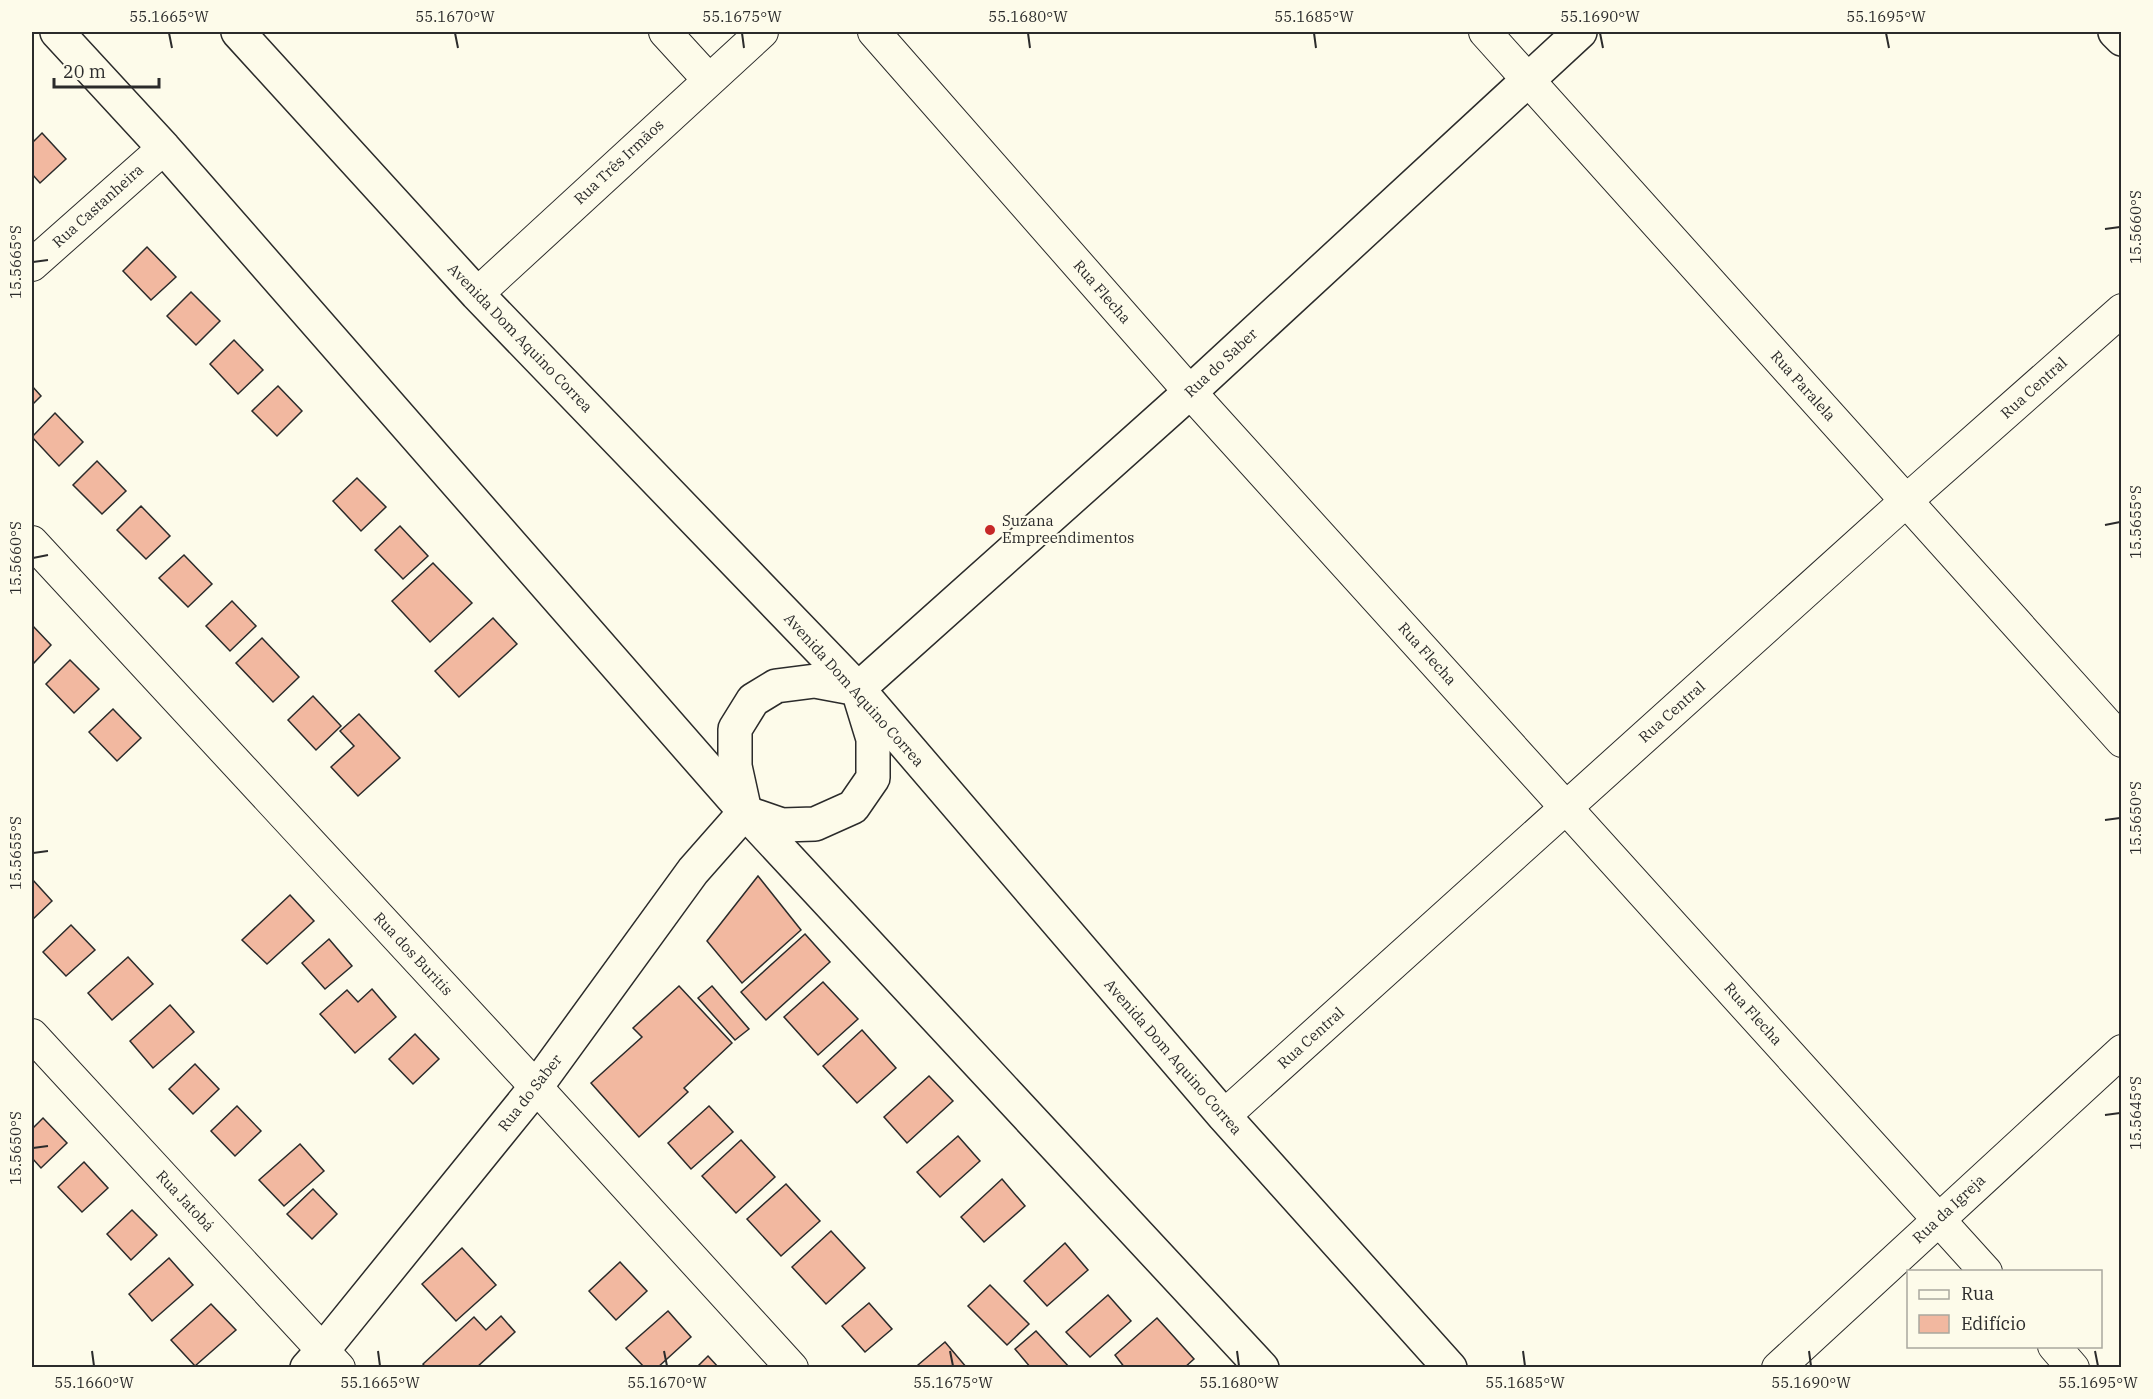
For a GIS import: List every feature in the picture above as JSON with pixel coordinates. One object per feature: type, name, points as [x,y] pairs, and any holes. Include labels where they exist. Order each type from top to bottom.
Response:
[{"type":"street","points":[[57,32],[164,148],[745,812],[1262,1368]]},
{"type":"street","name":"Avenida Dom Aquino Correa","points":[[238,32],[477,294],[858,689],[1224,1116],[1450,1368]]},
{"type":"street","points":[[666,32],[708,79]]},
{"type":"street","name":"Rua Três Irmãos","points":[[477,294],[708,79],[762,32]]},
{"type":"street","name":"Rua Flecha","points":[[874,32],[1190,392],[1984,1270]]},
{"type":"street","name":"Rua Paralela","points":[[1485,32],[2121,741]]},
{"type":"street","name":"Rua do Saber","points":[[858,689],[1190,392],[1580,32]]},
{"type":"street","points":[[2115,32],[2121,39]]},
{"type":"street","name":"Rua Castanheira","points":[[32,265],[164,148]]},
{"type":"street","name":"Rua Central","points":[[1224,1116],[2121,310]]},
{"type":"street","name":"Rua dos Buritis","points":[[32,542],[536,1087],[792,1368]]},
{"type":"street","points":[[815,681],[858,689],[873,739],[873,778],[853,807],[815,824],[782,825],[745,812],[735,766],[735,729],[753,700],[776,686],[815,681]]},
{"type":"street","name":"Rua do Saber","points":[[323,1362],[536,1087],[693,871],[745,812]]},
{"type":"street","name":"Rua Jatobá","points":[[32,1035],[323,1362]]},
{"type":"street","name":"Rua da Igreja","points":[[1778,1368],[2121,1051]]},
{"type":"street","points":[[2055,1348],[2073,1368]]},
{"type":"building","points":[[42,133],[66,159],[40,183],[32,174],[32,143]]},
{"type":"building","points":[[147,247],[176,277],[151,300],[123,271]]},
{"type":"building","points":[[191,292],[220,321],[196,345],[167,316]]},
{"type":"building","points":[[234,340],[263,370],[238,394],[210,364]]},
{"type":"building","points":[[32,386],[41,396],[32,405]]},
{"type":"building","points":[[278,386],[302,411],[277,436],[252,411]]},
{"type":"building","points":[[55,413],[83,442],[59,466],[32,437]]},
{"type":"building","points":[[97,461],[126,491],[102,514],[73,485]]},
{"type":"building","points":[[357,478],[386,507],[361,531],[333,501]]},
{"type":"building","points":[[141,506],[170,536],[146,559],[117,530]]},
{"type":"building","points":[[400,526],[428,556],[403,579],[375,550]]},
{"type":"building","points":[[184,555],[212,584],[188,607],[159,578]]},
{"type":"building","points":[[433,563],[472,603],[430,642],[392,601]]},
{"type":"building","points":[[232,601],[256,626],[230,651],[206,626]]},
{"type":"building","points":[[493,618],[517,644],[459,697],[435,671]]},
{"type":"building","points":[[32,625],[51,645],[32,665]]},
{"type":"building","points":[[262,638],[299,677],[273,702],[236,663]]},
{"type":"building","points":[[70,660],[99,689],[74,713],[46,684]]},
{"type":"building","points":[[313,696],[341,726],[316,750],[288,720]]},
{"type":"building","points":[[113,709],[141,738],[117,761],[89,732]]},
{"type":"building","points":[[359,714],[400,758],[358,796],[331,767],[354,746],[340,731]]},
{"type":"building","points":[[758,876],[801,930],[742,983],[707,941]]},
{"type":"building","points":[[32,879],[52,901],[32,920]]},
{"type":"building","points":[[290,895],[314,921],[267,964],[242,940]]},
{"type":"building","points":[[71,925],[95,950],[66,976],[43,952]]},
{"type":"building","points":[[805,934],[830,962],[766,1020],[741,992]]},
{"type":"building","points":[[329,939],[352,966],[325,989],[302,963]]},
{"type":"building","points":[[128,957],[153,984],[112,1020],[88,993]]},
{"type":"building","points":[[823,982],[858,1019],[818,1055],[784,1017]]},
{"type":"building","points":[[679,986],[732,1043],[684,1088],[688,1092],[639,1137],[591,1083],[642,1037],[633,1028]]},
{"type":"building","points":[[712,986],[749,1029],[735,1040],[698,998]]},
{"type":"building","points":[[372,989],[396,1017],[355,1053],[320,1014],[347,990],[358,1002]]},
{"type":"building","points":[[170,1005],[194,1032],[153,1068],[130,1041]]},
{"type":"building","points":[[862,1030],[896,1068],[857,1103],[823,1066]]},
{"type":"building","points":[[415,1034],[439,1059],[413,1084],[389,1059]]},
{"type":"building","points":[[195,1064],[219,1089],[193,1114],[169,1089]]},
{"type":"building","points":[[929,1076],[953,1101],[907,1143],[884,1117]]},
{"type":"building","points":[[237,1106],[261,1131],[235,1156],[211,1131]]},
{"type":"building","points":[[709,1106],[733,1132],[691,1169],[668,1143]]},
{"type":"building","points":[[43,1118],[67,1143],[41,1168],[32,1158],[32,1129]]},
{"type":"building","points":[[958,1136],[980,1161],[940,1197],[917,1172]]},
{"type":"building","points":[[741,1140],[775,1177],[736,1213],[702,1176]]},
{"type":"building","points":[[300,1144],[324,1171],[284,1206],[259,1180]]},
{"type":"building","points":[[84,1162],[108,1188],[82,1212],[58,1187]]},
{"type":"building","points":[[1002,1179],[1025,1206],[984,1242],[961,1217]]},
{"type":"building","points":[[786,1184],[820,1221],[781,1256],[747,1219]]},
{"type":"building","points":[[313,1189],[337,1214],[312,1239],[287,1214]]},
{"type":"building","points":[[132,1210],[157,1235],[131,1260],[107,1234]]},
{"type":"building","points":[[831,1231],[865,1268],[826,1304],[792,1267]]},
{"type":"building","points":[[1065,1243],[1088,1270],[1047,1306],[1024,1281]]},
{"type":"building","points":[[462,1248],[496,1285],[456,1321],[422,1284]]},
{"type":"building","points":[[169,1258],[193,1285],[152,1321],[129,1294]]},
{"type":"building","points":[[620,1262],[647,1291],[616,1320],[589,1291]]},
{"type":"building","points":[[990,1285],[1029,1324],[1007,1345],[968,1306]]},
{"type":"building","points":[[1108,1295],[1131,1321],[1090,1357],[1066,1332]]},
{"type":"building","points":[[869,1303],[892,1329],[865,1352],[842,1326]]},
{"type":"building","points":[[211,1304],[236,1330],[195,1366],[171,1340]]},
{"type":"building","points":[[668,1311],[691,1337],[657,1368],[645,1368],[626,1348]]},
{"type":"building","points":[[501,1316],[515,1332],[476,1368],[426,1368],[423,1364],[474,1317],[486,1330]]},
{"type":"building","points":[[1157,1318],[1194,1359],[1184,1368],[1125,1368],[1115,1355]]},
{"type":"building","points":[[1036,1331],[1070,1368],[1031,1368],[1015,1349]]},
{"type":"building","points":[[945,1342],[967,1368],[921,1368],[918,1365]]},
{"type":"building","points":[[708,1356],[719,1368],[696,1368]]},
{"type":"place","name":"Suzana Empreendimentos","points":[[990,530]]}]
